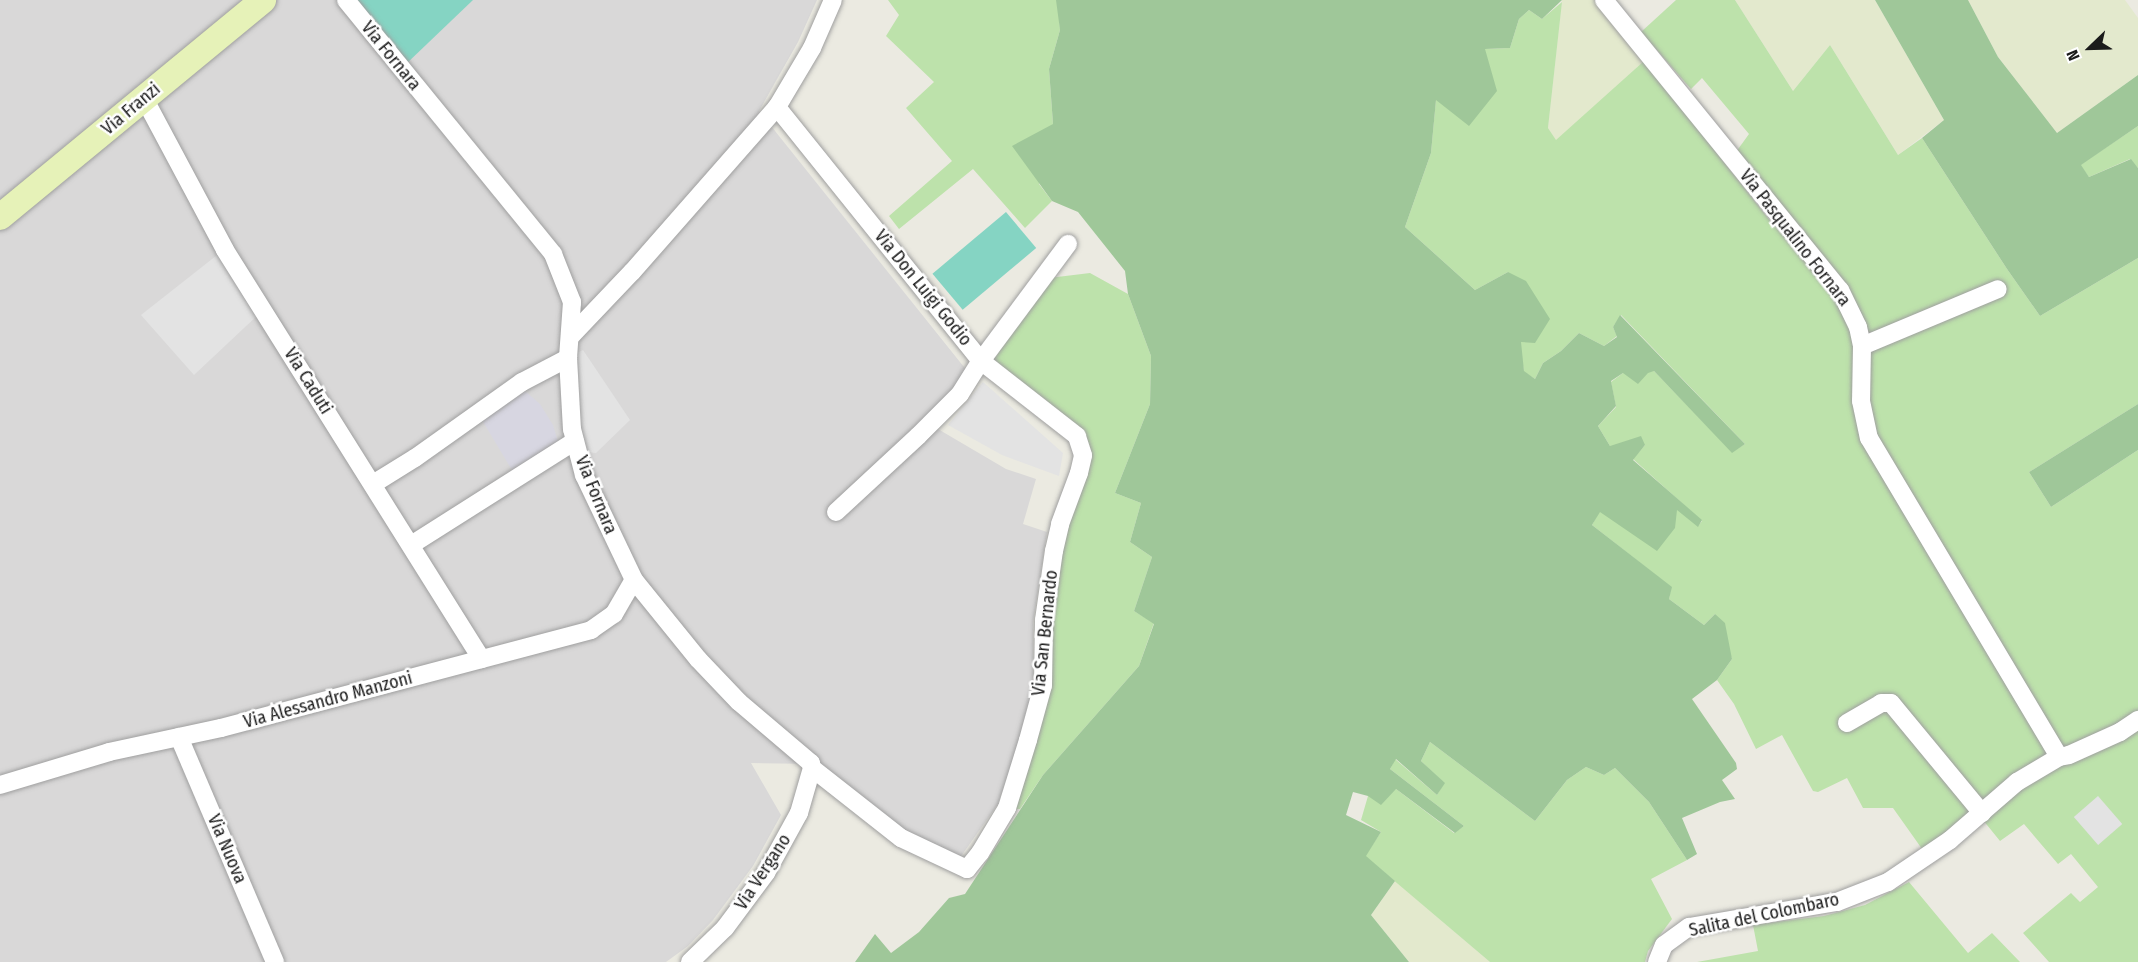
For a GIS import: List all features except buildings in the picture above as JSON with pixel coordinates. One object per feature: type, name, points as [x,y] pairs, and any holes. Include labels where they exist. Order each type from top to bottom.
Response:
[{"type":"main road","name":"Via Franzi","points":[[0,217],[263,0]]},
{"type":"street","name":"Via Fornara","points":[[346,0],[553,254],[572,302],[568,358],[572,429],[584,475],[634,580],[723,685],[811,764],[812,768],[901,838],[967,869]]},
{"type":"street","points":[[570,337],[632,272],[777,107],[812,48],[833,0]]},
{"type":"street","name":"Via Pasqualino Fornara","points":[[1604,0],[1840,290],[1858,327],[1862,346],[1861,401],[1869,438],[2059,757]]},
{"type":"street","name":"Via Caduti","points":[[144,98],[225,250],[482,659]]},
{"type":"street","name":"Via Don Luigi Godio","points":[[777,107],[981,361],[964,397],[836,512]]},
{"type":"street","points":[[981,361],[1068,244]]},
{"type":"street","points":[[1862,346],[1998,289]]},
{"type":"street","points":[[373,484],[415,458],[522,382],[568,358]]},
{"type":"street","name":"Via San Bernardo","points":[[967,869],[980,854],[1007,808],[1028,740],[1043,685],[1044,620],[1054,551],[1060,524],[1079,473],[1083,455],[1077,436],[981,361]]},
{"type":"street","points":[[411,545],[575,441]]},
{"type":"street","name":"Via Alessandro Manzoni","points":[[0,785],[109,752],[179,737],[591,630],[614,614],[634,580]]},
{"type":"street","points":[[1847,723],[1881,703],[1891,703],[1982,813]]},
{"type":"street","name":"Salita del Colombaro","points":[[1657,962],[1664,945],[1689,927],[1837,902],[1888,882],[1950,840],[2017,782],[2059,757],[2069,755],[2120,732],[2138,720]]},
{"type":"street","name":"Via Nuova","points":[[179,737],[275,962]]},
{"type":"street","name":"Via Vergano","points":[[690,962],[725,928],[766,873],[799,813],[812,768]]},
{"type":"shaded area","points":[[0,0],[817,0],[798,42],[759,111],[968,372],[926,422],[1006,469],[1036,479],[1023,524],[1047,532],[1033,622],[1033,686],[1028,716],[998,804],[959,859],[904,833],[816,764],[751,763],[781,815],[753,866],[713,920],[688,946],[666,962],[0,962]]},
{"type":"shaded area","points":[[357,0],[473,0],[405,65]]},
{"type":"shaded area","points":[[1006,212],[1036,248],[963,310],[932,274]]},
{"type":"shaded area","points":[[221,252],[260,313],[194,375],[141,315]]},
{"type":"shaded area","points":[[583,350],[630,420],[596,453],[586,452],[578,408],[577,353]]},
{"type":"shaded area","points":[[983,382],[1063,453],[1059,476],[1002,455],[948,425]]},
{"type":"shaded area","points":[[525,391],[540,404],[553,425],[559,445],[515,475],[482,420]]},
{"type":"shaded area","points":[[2098,796],[2122,824],[2098,845],[2074,817]]},
{"type":"green space","points":[[888,0],[1058,0],[1060,30],[1049,69],[1053,124],[1039,184],[1052,201],[1025,228],[973,169],[899,229],[889,216],[952,161],[906,108],[934,82],[886,36],[899,15]]},
{"type":"green space","points":[[1056,0],[1562,0],[1542,19],[1529,10],[1519,19],[1510,48],[1485,49],[1497,91],[1469,126],[1436,100],[1431,153],[1405,227],[1475,290],[1508,272],[1526,281],[1550,319],[1535,343],[1521,342],[1524,371],[1535,379],[1543,363],[1561,351],[1579,333],[1604,346],[1617,337],[1613,327],[1620,315],[1745,444],[1732,453],[1654,371],[1648,373],[1638,384],[1623,373],[1611,381],[1616,406],[1598,426],[1610,446],[1641,436],[1645,445],[1633,460],[1702,520],[1698,527],[1677,510],[1675,528],[1657,551],[1600,512],[1592,525],[1672,587],[1669,599],[1704,625],[1715,614],[1725,623],[1732,659],[1717,680],[1692,699],[1736,763],[1737,769],[1722,780],[1735,799],[1720,802],[1682,818],[1697,854],[1687,860],[1649,802],[1615,768],[1604,775],[1586,767],[1567,780],[1535,821],[1430,742],[1421,761],[1445,783],[1437,795],[1396,759],[1390,769],[1464,826],[1455,833],[1396,789],[1381,805],[1368,796],[1353,792],[1346,815],[1381,832],[1366,856],[1395,881],[1371,915],[1409,962],[855,962],[875,934],[891,953],[919,932],[949,898],[965,894],[1043,775],[1139,666],[1154,624],[1134,611],[1152,557],[1130,542],[1141,503],[1115,493],[1150,404],[1151,356],[1128,294],[1125,271],[1078,212],[1052,201],[1012,146],[1053,124],[1049,69],[1060,30]]},
{"type":"green space","points":[[1562,0],[1594,0],[1644,61],[1556,141],[1548,128]]},
{"type":"green space","points":[[1676,0],[1735,0],[1793,91],[1830,45],[1898,155],[1922,138],[2040,316],[2138,258],[2138,404],[2029,472],[2051,507],[2138,450],[2138,962],[2049,962],[2023,933],[2071,893],[2080,902],[2098,887],[2071,854],[2058,864],[2024,824],[2000,841],[1983,820],[1932,863],[1893,808],[1863,808],[1847,778],[1818,792],[1813,791],[1782,735],[1756,749],[1734,704],[1717,680],[1732,659],[1715,614],[1704,625],[1669,599],[1671,587],[1592,525],[1599,512],[1677,509],[1698,526],[1702,521],[1633,459],[1645,445],[1610,446],[1598,426],[1616,407],[1611,382],[1623,373],[1654,371],[1732,452],[1745,444],[1621,315],[1613,327],[1617,336],[1604,346],[1579,333],[1561,351],[1543,363],[1535,379],[1524,372],[1508,272],[1475,290],[1405,227],[1431,153],[1436,99],[1469,125],[1485,49],[1510,48],[1519,19],[1529,10],[1542,19],[1562,2],[1548,128],[1556,140],[1644,61],[1775,227],[1788,216],[1736,152],[1749,134],[1702,78],[1691,89],[1641,32]]},
{"type":"green space","points":[[1735,0],[1875,0],[1944,120],[1898,155],[1830,45],[1793,91]]},
{"type":"green space","points":[[1875,0],[1968,0],[1998,57],[2057,133],[2138,75],[2138,126],[2081,165],[2089,177],[2131,159],[2138,168],[2138,258],[2040,316],[1922,138],[1944,120]]},
{"type":"green space","points":[[1968,0],[2125,0],[2138,18],[2138,75],[2057,133],[1998,57]]},
{"type":"green space","points":[[2138,126],[2138,168],[2130,159],[2089,177],[2080,165]]},
{"type":"green space","points":[[1090,273],[1128,294],[1151,356],[1150,404],[1115,493],[1141,503],[1130,542],[1152,557],[1134,611],[1154,623],[1139,666],[1043,775],[1020,809],[1012,809],[1043,718],[1049,686],[1049,621],[1059,552],[1090,455],[992,362],[1049,278]]},
{"type":"green space","points":[[2138,404],[2138,450],[2051,507],[2029,472]]},
{"type":"green space","points":[[1430,742],[1535,821],[1567,780],[1586,767],[1604,775],[1615,768],[1649,802],[1687,860],[1651,879],[1672,919],[1648,951],[1645,962],[1490,962],[1365,856],[1381,832],[1361,820],[1368,796],[1396,789],[1454,833],[1464,826],[1390,769],[1395,759],[1437,795],[1444,783],[1421,761]]},
{"type":"green space","points":[[1395,881],[1490,962],[1409,962],[1371,915]]},
{"type":"green space","points":[[1909,882],[1968,953],[1992,933],[2020,962],[1697,962],[1758,951],[1753,925],[1824,916],[1865,905]]}]
